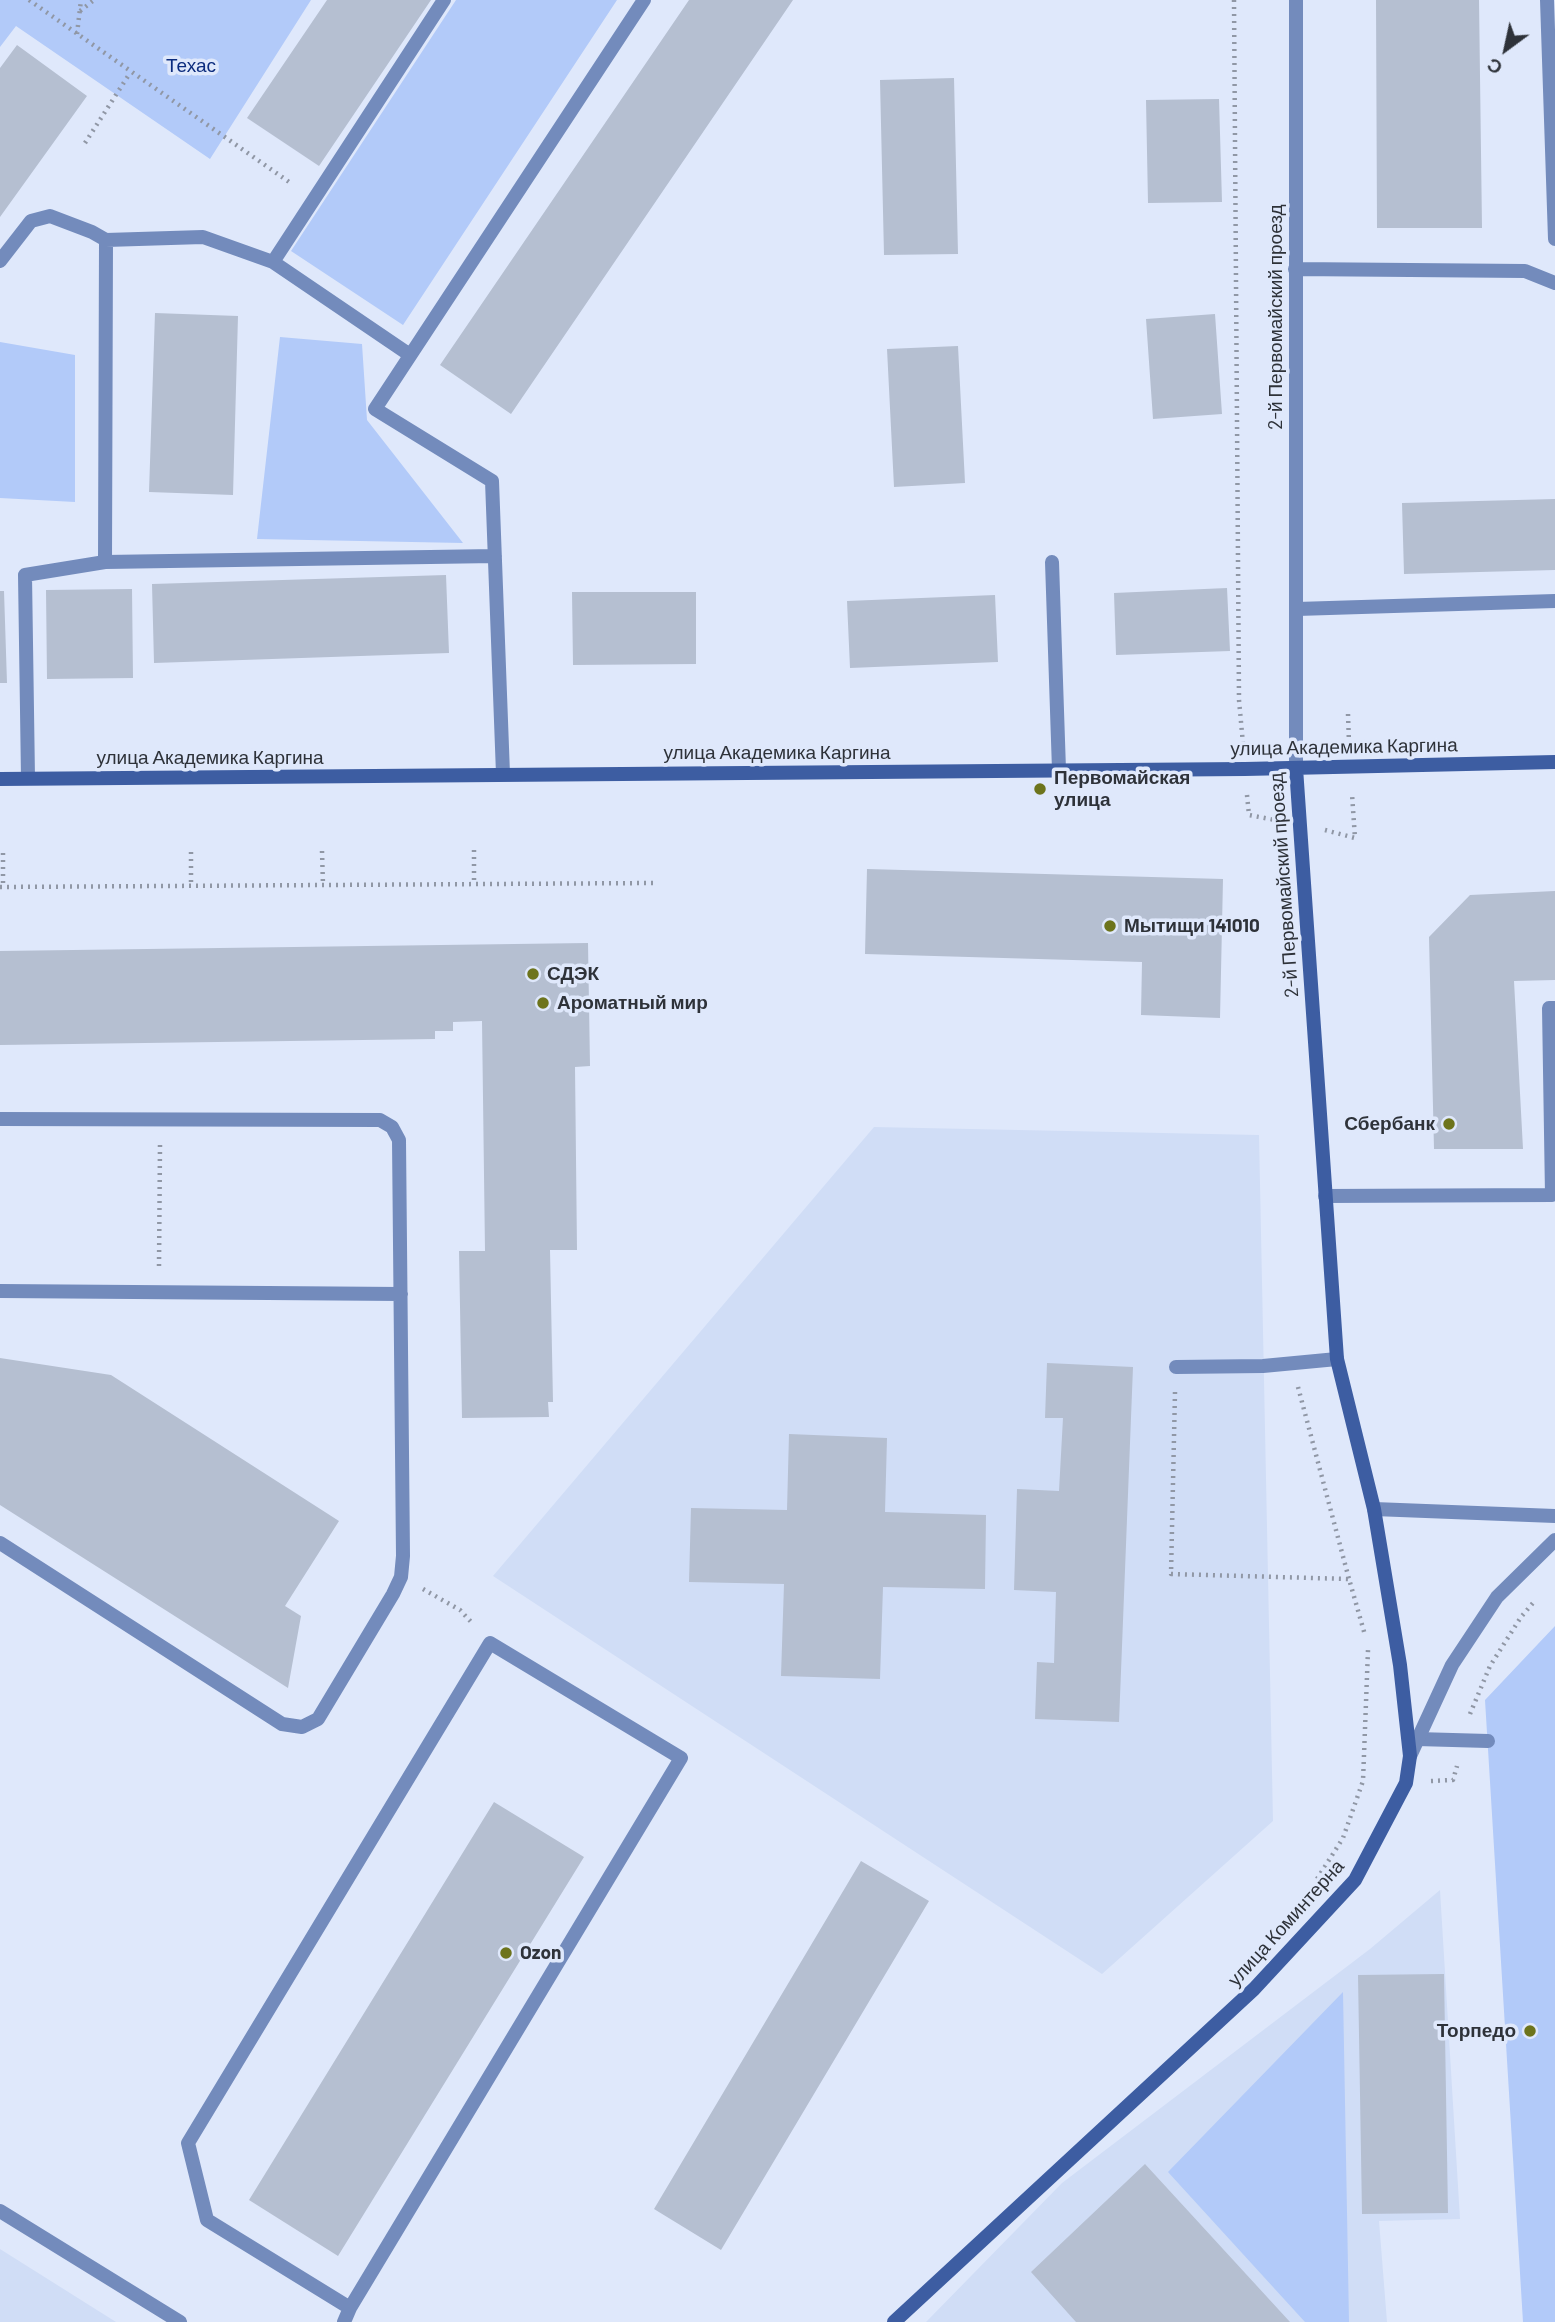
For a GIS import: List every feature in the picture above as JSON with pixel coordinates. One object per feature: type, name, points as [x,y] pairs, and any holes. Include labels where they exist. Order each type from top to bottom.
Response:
[{"type":"street","points":[[273,262],[444,0]]},
{"type":"street","points":[[503,774],[492,481],[375,409],[644,0]]},
{"type":"street","name":"2-й Первомайский проезд","points":[[1296,0],[1296,768],[1338,1359],[1374,1509]]},
{"type":"street","points":[[1547,0],[1555,239]]},
{"type":"street","points":[[0,261],[31,221],[50,216],[106,240],[203,237],[273,262],[410,355]]},
{"type":"street","points":[[105,562],[106,240]]},
{"type":"street","points":[[1295,269],[1525,271],[1555,284]]},
{"type":"street","points":[[28,778],[25,575],[105,562],[495,556]]},
{"type":"street","points":[[1052,562],[1059,770]]},
{"type":"street","points":[[1297,609],[1555,601]]},
{"type":"street","name":"улица Академика Каргина","points":[[0,779],[1296,768],[1555,762]]},
{"type":"street","points":[[1325,1196],[1552,1195],[1549,1008],[1555,1008]]},
{"type":"street","points":[[0,1119],[380,1120],[393,1127],[399,1140],[403,1556],[401,1577],[393,1594],[318,1719],[302,1727],[282,1724],[0,1543]]},
{"type":"street","points":[[0,1291],[401,1294]]},
{"type":"street","points":[[1175,1367],[1264,1366],[1338,1359]]},
{"type":"street","points":[[1374,1509],[1555,1516]]},
{"type":"street","name":"улица Коминтерна","points":[[894,2322],[1254,1989],[1355,1880],[1406,1783],[1410,1756],[1400,1665],[1374,1509]]},
{"type":"street","points":[[1410,1756],[1452,1665],[1497,1597],[1555,1540]]},
{"type":"street","points":[[344,2322],[681,1758],[490,1643],[188,2143],[207,2220],[350,2308]]},
{"type":"street","points":[[1417,1739],[1488,1741]]},
{"type":"street","points":[[0,2211],[180,2322]]},
{"type":"path","points":[[29,0],[314,199]]},
{"type":"path","points":[[77,34],[81,0]]},
{"type":"path","points":[[80,11],[94,0]]},
{"type":"path","points":[[1234,0],[1239,700]]},
{"type":"path","points":[[85,143],[130,73]]},
{"type":"path","points":[[474,850],[474,885]]},
{"type":"path","points":[[322,851],[323,885]]},
{"type":"path","points":[[191,852],[191,886]]},
{"type":"path","points":[[3,853],[1,887],[654,883]]},
{"type":"path","points":[[159,1292],[160,1119]]},
{"type":"path","points":[[1293,1363],[1368,1646],[1363,1781],[1343,1838],[1308,1889]]},
{"type":"path","points":[[1175,1367],[1171,1574],[1349,1578]]},
{"type":"path","points":[[401,1577],[460,1610],[490,1643]]},
{"type":"path","points":[[1453,1780],[1473,1703],[1490,1666],[1534,1601]]},
{"type":"shaded area","points":[[874,1127],[1259,1135],[1273,1821],[1102,1974],[493,1576]]},
{"type":"shaded area","points":[[1440,1890],[1460,2219],[1379,2221],[1387,2322],[926,2322],[1062,2183],[1370,1949]]},
{"type":"shaded area","points":[[0,2249],[116,2322],[0,2322]]},
{"type":"green space","name":"Техас","points":[[0,0],[311,0],[210,159],[16,26],[0,47]]},
{"type":"green space","points":[[456,0],[617,0],[403,325],[291,251]]},
{"type":"green space","points":[[280,337],[362,344],[367,420],[463,543],[257,539]]},
{"type":"green space","points":[[0,342],[75,355],[75,502],[0,498]]},
{"type":"green space","name":"Торпедо","points":[[1555,1626],[1555,2322],[1523,2322],[1485,1700]]},
{"type":"green space","points":[[1343,1992],[1349,2322],[1305,2322],[1168,2172]]},
{"type":"building","points":[[327,0],[431,0],[319,166],[247,118]]},
{"type":"building","points":[[689,0],[793,0],[511,414],[440,365]]},
{"type":"building","points":[[1376,0],[1479,0],[1482,228],[1377,228]]},
{"type":"building","points":[[17,45],[87,96],[0,217],[0,68]]},
{"type":"building","points":[[954,78],[958,254],[884,255],[880,80]]},
{"type":"building","points":[[1219,99],[1222,202],[1148,203],[1146,100]]},
{"type":"building","points":[[155,313],[238,316],[233,495],[149,492]]},
{"type":"building","points":[[1215,314],[1222,414],[1153,419],[1146,319]]},
{"type":"building","points":[[958,346],[965,483],[894,487],[887,349]]},
{"type":"building","points":[[1555,499],[1555,570],[1404,574],[1402,503]]},
{"type":"building","points":[[446,575],[449,653],[154,663],[152,584]]},
{"type":"building","points":[[1227,588],[1230,651],[1116,655],[1114,593]]},
{"type":"building","points":[[132,589],[133,678],[47,679],[46,590]]},
{"type":"building","points":[[0,591],[4,591],[7,683],[0,683]]},
{"type":"building","points":[[572,592],[696,592],[696,664],[573,665]]},
{"type":"building","points":[[995,595],[998,662],[850,668],[847,601]]},
{"type":"building","points":[[867,869],[1223,879],[1220,1018],[1141,1015],[1142,962],[865,954]]},
{"type":"building","points":[[1555,891],[1555,980],[1514,981],[1523,1149],[1434,1149],[1429,937],[1470,895]]},
{"type":"building","points":[[588,943],[590,1066],[575,1067],[577,1250],[550,1250],[553,1402],[548,1402],[549,1417],[462,1418],[459,1251],[485,1251],[482,1021],[453,1022],[453,1031],[435,1031],[435,1039],[0,1045],[0,951]]},
{"type":"building","points":[[0,1358],[111,1375],[339,1521],[285,1606],[301,1616],[288,1688],[0,1505]]},
{"type":"building","points":[[1047,1363],[1133,1367],[1119,1722],[1035,1719],[1037,1662],[1054,1663],[1056,1592],[1014,1590],[1017,1489],[1059,1491],[1063,1418],[1045,1418]]},
{"type":"building","points":[[789,1434],[887,1438],[885,1512],[986,1515],[985,1589],[883,1587],[880,1679],[781,1676],[784,1584],[689,1582],[691,1508],[787,1510]]},
{"type":"building","points":[[494,1802],[584,1857],[338,2256],[249,2200]]},
{"type":"building","points":[[861,1861],[929,1901],[721,2250],[654,2209]]},
{"type":"building","points":[[1444,1974],[1448,2213],[1362,2214],[1358,1975]]},
{"type":"building","points":[[1145,2164],[1290,2322],[1076,2322],[1031,2272]]},
{"type":"place","name":"Первомайская улица","points":[[1040,789]]},
{"type":"place","name":"Мытищи 141010","points":[[1110,926]]},
{"type":"place","name":"СДЭК","points":[[533,974]]},
{"type":"place","name":"Ароматный мир","points":[[543,1003]]},
{"type":"place","name":"Сбербанк","points":[[1449,1124]]},
{"type":"place","name":"Ozon","points":[[506,1953]]},
{"type":"place","name":"Торпедо","points":[[1530,2031]]}]
